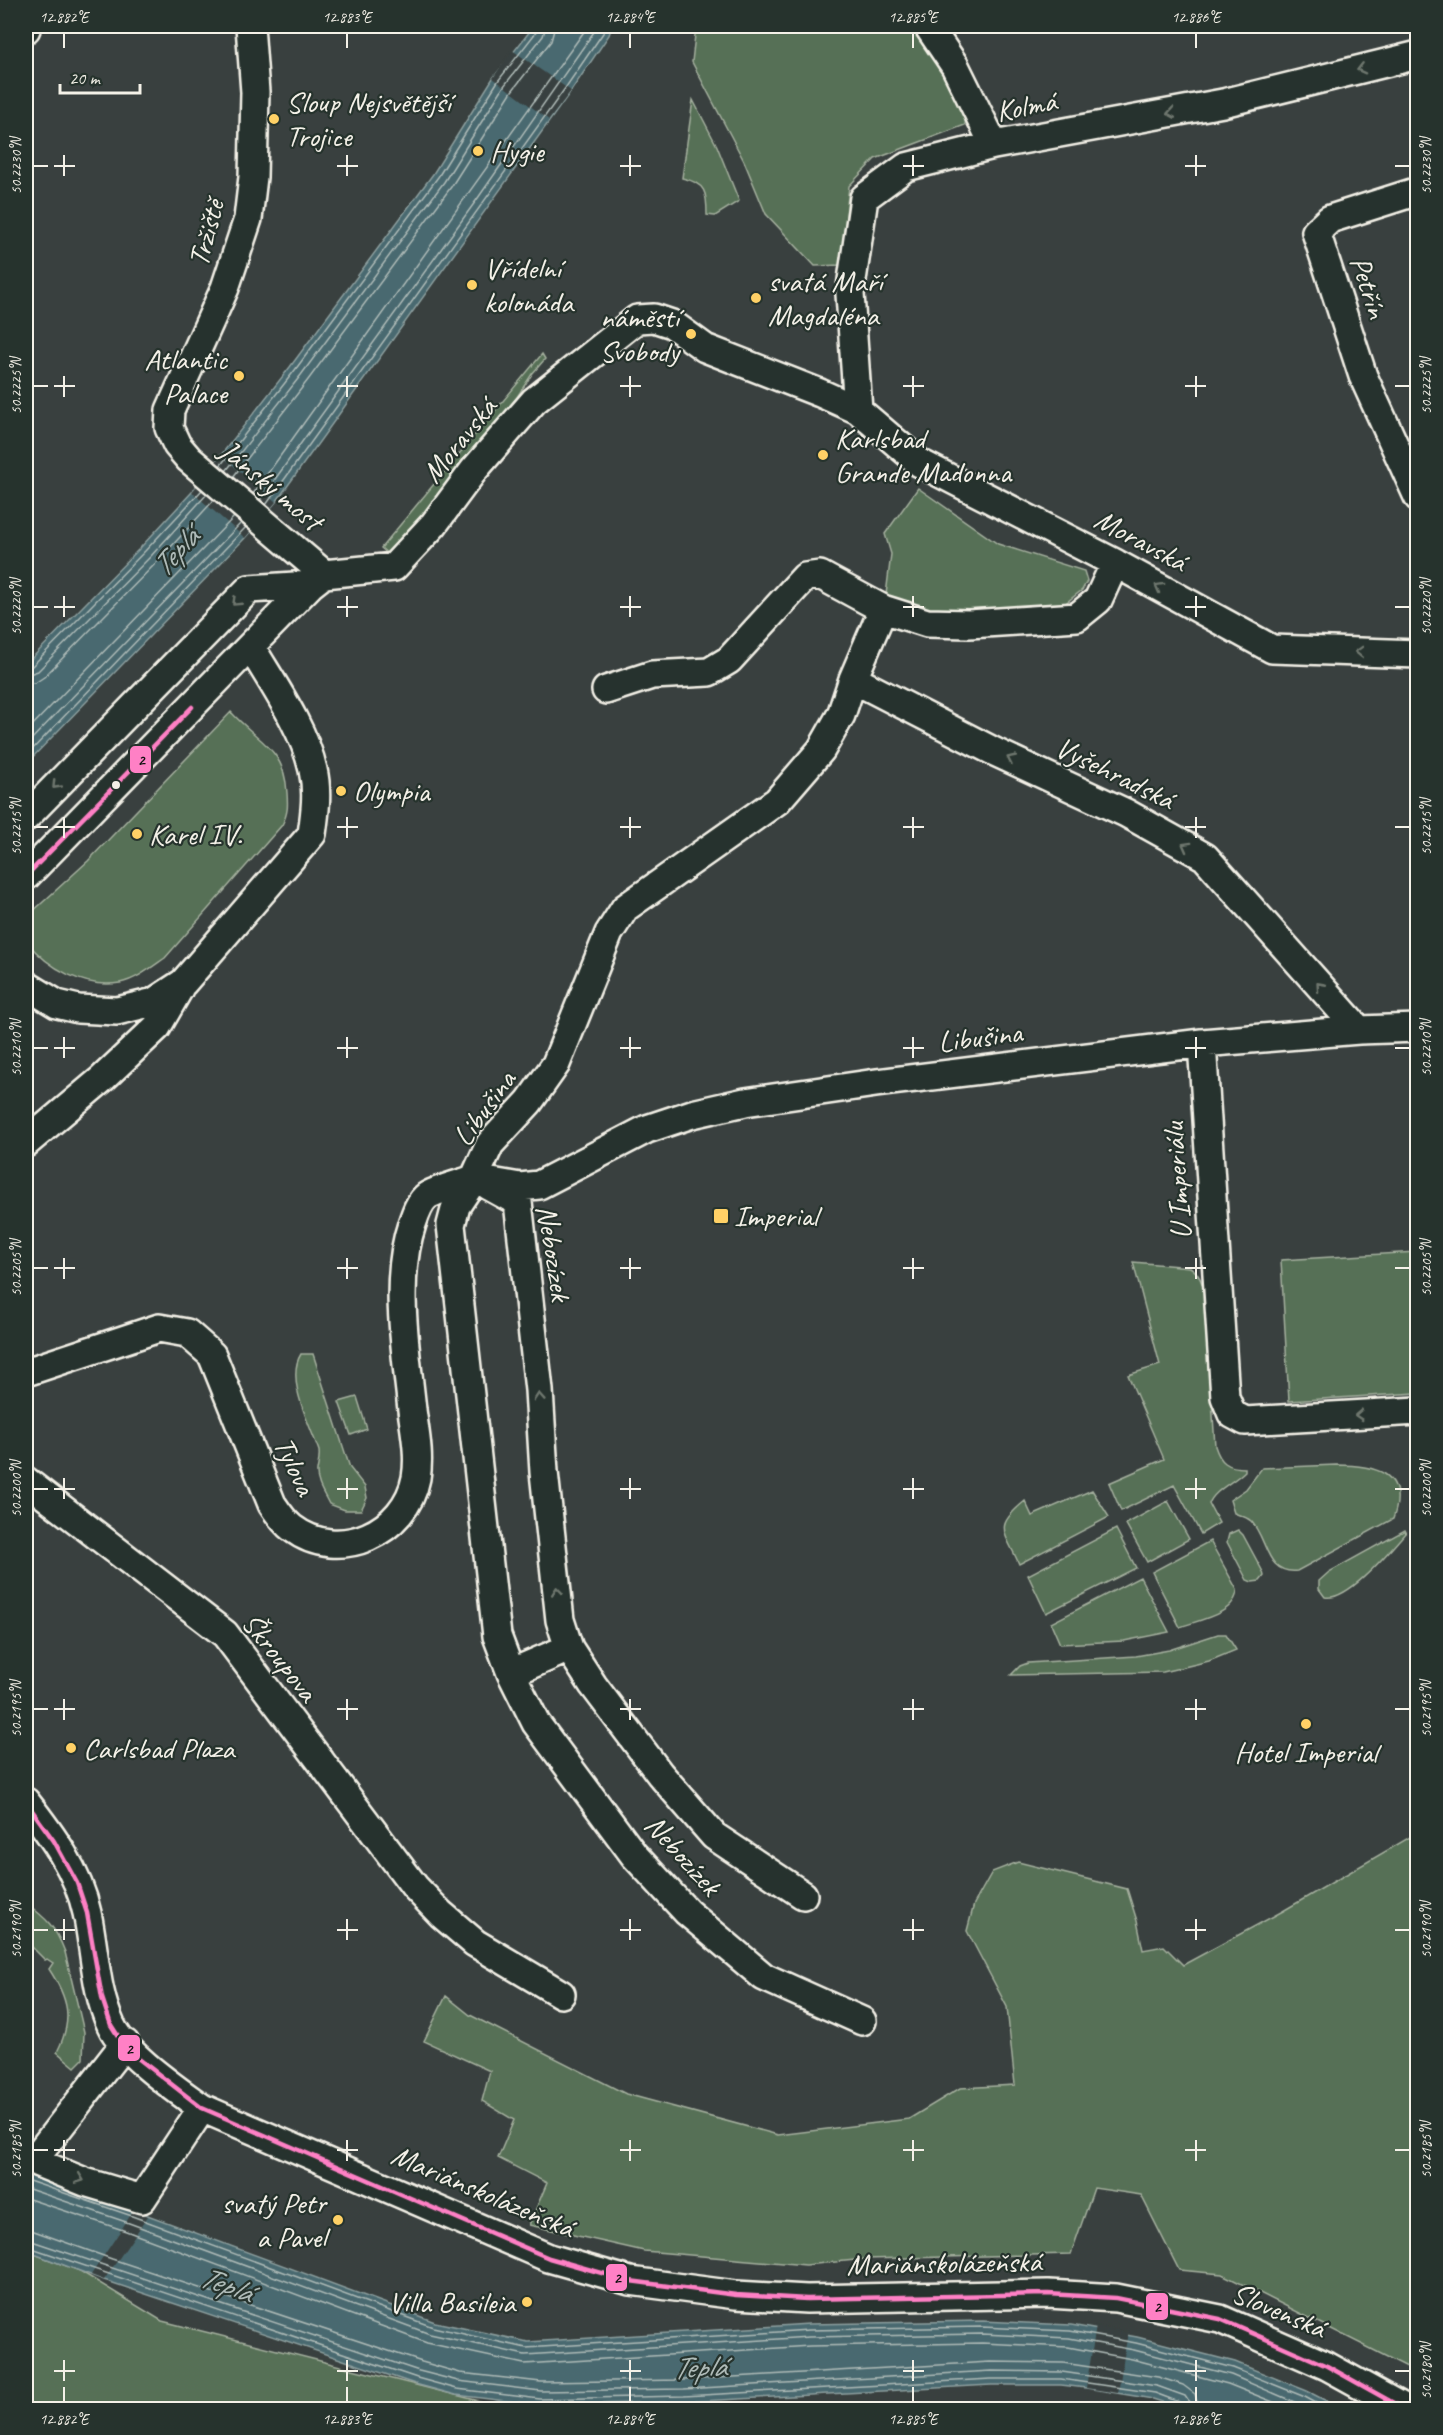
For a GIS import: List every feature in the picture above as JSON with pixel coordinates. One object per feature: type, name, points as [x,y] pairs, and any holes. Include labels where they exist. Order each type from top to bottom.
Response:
[{"type":"street","name":"Tržiště","points":[[177,445],[169,428],[171,410],[225,288],[248,219],[253,177],[255,92],[250,26]]},
{"type":"street","points":[[928,26],[955,66],[994,145]]},
{"type":"street","name":"Kolmá","points":[[858,410],[850,294],[864,198],[906,167],[994,145],[1223,104],[1418,55]]},
{"type":"street","name":"Petřín","points":[[1418,191],[1330,219],[1316,232],[1363,376],[1418,497]]},
{"type":"street","name":"Moravská","points":[[26,817],[249,590],[394,567],[434,524],[474,470],[534,401],[637,319],[654,318],[672,324],[705,348],[858,410],[920,463],[1115,563],[1272,649],[1418,654]]},
{"type":"street","name":"Jánský most","points":[[177,445],[205,475],[272,529],[317,580]]},
{"type":"street","points":[[606,690],[652,675],[709,672],[729,660],[805,577],[820,574],[883,609],[927,623],[969,624],[1077,617],[1098,600],[1115,563]]},
{"type":"street","points":[[26,876],[317,580]]},
{"type":"street","name":"Libušina","points":[[883,609],[841,715],[821,750],[777,801],[625,908],[609,933],[556,1064],[529,1102],[490,1144],[474,1179],[520,1187],[539,1185],[647,1129],[692,1114],[745,1102],[876,1083],[1202,1043],[1359,1030],[1418,1028]]},
{"type":"street","points":[[26,1143],[102,1079],[157,1027],[183,983],[312,834],[316,805],[313,770],[303,739],[250,647]]},
{"type":"street","name":"Vyšehradská","points":[[853,680],[995,752],[1126,813],[1205,857],[1359,1030]]},
{"type":"street","points":[[26,985],[57,1004],[78,1009],[117,1011],[153,1002],[183,983]]},
{"type":"street","name":"U Imperiálu","points":[[1202,1043],[1225,1398],[1232,1414],[1245,1421],[1418,1411]]},
{"type":"street","name":"Tylova","points":[[26,1372],[159,1328],[187,1333],[212,1355],[272,1504],[283,1519],[305,1536],[317,1540],[347,1544],[361,1541],[374,1535],[399,1515],[408,1504],[417,1475],[403,1293],[404,1254],[410,1227],[416,1212],[427,1196],[474,1179]]},
{"type":"street","name":"Nebozízek","points":[[803,1895],[714,1836],[660,1774],[593,1685],[569,1648],[560,1620],[544,1472],[539,1390],[518,1202],[474,1179],[456,1206],[451,1225],[497,1636],[511,1673],[543,1732],[634,1855],[687,1912],[764,1977],[862,2021]]},
{"type":"street","name":"Škroupova","points":[[26,1481],[225,1634],[422,1894],[475,1943],[561,1994]]},
{"type":"street","points":[[511,1673],[569,1648]]},
{"type":"street","name":"Mariánskolázeňská","points":[[26,1802],[74,1873],[87,1911],[103,2001],[112,2027],[125,2043],[172,2087],[202,2108],[549,2258],[630,2281],[736,2295],[807,2298],[1048,2294],[1116,2298]]},
{"type":"street","points":[[125,2043],[29,2159],[85,2182],[142,2199],[202,2108]]},
{"type":"street","name":"Slovenská","points":[[1116,2298],[1220,2319],[1327,2366],[1407,2409]]},
{"type":"green space","points":[[696,26],[914,26],[955,87],[965,113],[965,125],[875,159],[849,186],[841,265],[815,266],[766,214],[744,161],[692,62]]},
{"type":"green space","points":[[693,100],[717,146],[739,201],[715,216],[707,215],[705,195],[700,186],[682,178]]},
{"type":"green space","points":[[542,354],[545,359],[410,538],[389,555],[381,548]]},
{"type":"green space","points":[[918,488],[998,544],[1084,571],[1087,581],[1082,590],[1058,609],[935,616],[885,603],[891,554],[885,534]]},
{"type":"green space","points":[[231,712],[268,747],[281,766],[285,778],[287,802],[282,825],[165,958],[144,973],[120,983],[107,984],[80,979],[56,968],[26,941],[26,924],[30,914],[88,861]]},
{"type":"green space","points":[[1417,1252],[1417,1393],[1289,1401],[1281,1260]]},
{"type":"green space","points":[[1133,1262],[1190,1267],[1199,1276],[1205,1296],[1215,1446],[1225,1463],[1233,1467],[1245,1468],[1245,1471],[1211,1499],[1209,1504],[1219,1523],[1201,1534],[1174,1485],[1121,1511],[1109,1483],[1164,1459],[1128,1375],[1160,1365]]},
{"type":"green space","points":[[301,1354],[313,1354],[350,1468],[365,1487],[367,1498],[361,1510],[345,1510],[329,1504],[319,1484],[317,1471],[319,1451],[297,1389],[297,1364]]},
{"type":"green space","points":[[357,1397],[367,1429],[351,1435],[339,1402]]},
{"type":"green space","points":[[1336,1465],[1375,1469],[1385,1474],[1392,1481],[1396,1490],[1397,1503],[1393,1519],[1297,1571],[1279,1567],[1268,1554],[1257,1528],[1245,1517],[1234,1513],[1230,1500],[1246,1489],[1262,1468]]},
{"type":"green space","points":[[1092,1490],[1109,1517],[1019,1564],[1004,1530],[1008,1517],[1025,1501],[1032,1516]]},
{"type":"green space","points":[[1168,1501],[1189,1539],[1147,1562],[1126,1524]]},
{"type":"green space","points":[[1116,1529],[1136,1568],[1046,1613],[1028,1575]]},
{"type":"green space","points":[[1238,1530],[1263,1572],[1264,1576],[1260,1581],[1247,1580],[1227,1542],[1229,1534]]},
{"type":"green space","points":[[1405,1530],[1406,1532],[1390,1550],[1357,1583],[1334,1596],[1325,1597],[1319,1589],[1319,1581],[1329,1572]]},
{"type":"green space","points":[[1210,1541],[1237,1590],[1235,1598],[1230,1605],[1215,1615],[1180,1627],[1152,1572]]},
{"type":"green space","points":[[1140,1577],[1169,1632],[1124,1641],[1060,1644],[1051,1623]]},
{"type":"green space","points":[[1218,1634],[1226,1634],[1236,1650],[1209,1661],[1163,1672],[1011,1675],[1020,1666],[1028,1663],[1136,1656],[1169,1650]]},
{"type":"green space","points":[[1417,1833],[1417,2372],[1222,2274],[1179,2270],[1141,2195],[1094,2188],[1071,2254],[865,2259],[806,2265],[644,2251],[529,2225],[547,2183],[498,2158],[514,2120],[482,2101],[490,2071],[424,2041],[446,1996],[470,2015],[626,2094],[778,2135],[909,2119],[960,2088],[1015,2085],[1007,2007],[967,1931],[974,1904],[992,1872],[1018,1862],[1127,1889],[1143,1950],[1164,1946],[1183,1965],[1283,1911]]},
{"type":"green space","points":[[26,1903],[50,1924],[65,1952],[84,2032],[83,2059],[75,2067],[57,2052],[66,2029],[67,2019],[61,1990],[49,1969],[53,1963],[45,1960],[32,1947],[28,1951],[26,1949]]},
{"type":"green space","points":[[26,2251],[80,2271],[162,2321],[511,2409],[26,2409]]},
{"type":"water","name":"Teplá","points":[[534,26],[612,26],[609,35],[571,91],[276,502],[245,538],[26,764],[26,664],[192,492],[290,367],[433,174],[493,78]]},
{"type":"water","name":"Teplá","points":[[26,2174],[134,2210],[435,2322],[528,2342],[809,2324],[983,2321],[1071,2325],[1137,2337],[1235,2362],[1307,2391],[1342,2409],[1184,2409],[1153,2399],[1061,2385],[991,2385],[684,2402],[540,2405],[456,2395],[415,2384],[104,2280],[26,2251]]},
{"type":"pier","points":[[512,50],[571,91],[549,120],[493,78]]},
{"type":"pier","points":[[221,455],[276,502],[245,538],[192,492]]},
{"type":"pier","points":[[134,2210],[148,2216],[104,2280],[91,2275]]},
{"type":"pier","points":[[1096,2326],[1128,2332],[1118,2393],[1086,2388]]},
{"type":"transit line","name":"2","points":[[26,876],[192,707]]},
{"type":"transit line","name":"2","points":[[26,1802],[54,1841],[77,1883],[87,1913],[102,1998],[111,2025],[139,2059],[202,2108],[549,2258],[630,2281],[736,2295],[807,2299],[1048,2294],[1116,2298],[1220,2319],[1327,2366],[1406,2410]]},
{"type":"place","name":"Sloup Nejsvětější Trojice","points":[[274,119]]},
{"type":"place","name":"Hygie","points":[[478,151]]},
{"type":"place","name":"Vřídelní kolonáda","points":[[472,285]]},
{"type":"place","name":"svatá Maří Magdaléna","points":[[756,298]]},
{"type":"place","name":"náměstí Svobody","points":[[691,334]]},
{"type":"place","name":"Atlantic Palace","points":[[239,376]]},
{"type":"place","name":"Karlsbad Grande Madonna","points":[[823,455]]},
{"type":"place","name":"Olympia","points":[[341,791]]},
{"type":"place","name":"Karel IV.","points":[[137,834]]},
{"type":"place","name":"Imperial","points":[[721,1216]]},
{"type":"place","name":"Hotel Imperial","points":[[1306,1724]]},
{"type":"place","name":"Carlsbad Plaza","points":[[71,1748]]},
{"type":"place","name":"svatý Petr a Pavel","points":[[338,2220]]},
{"type":"place","name":"Villa Basileia","points":[[527,2302]]}]
